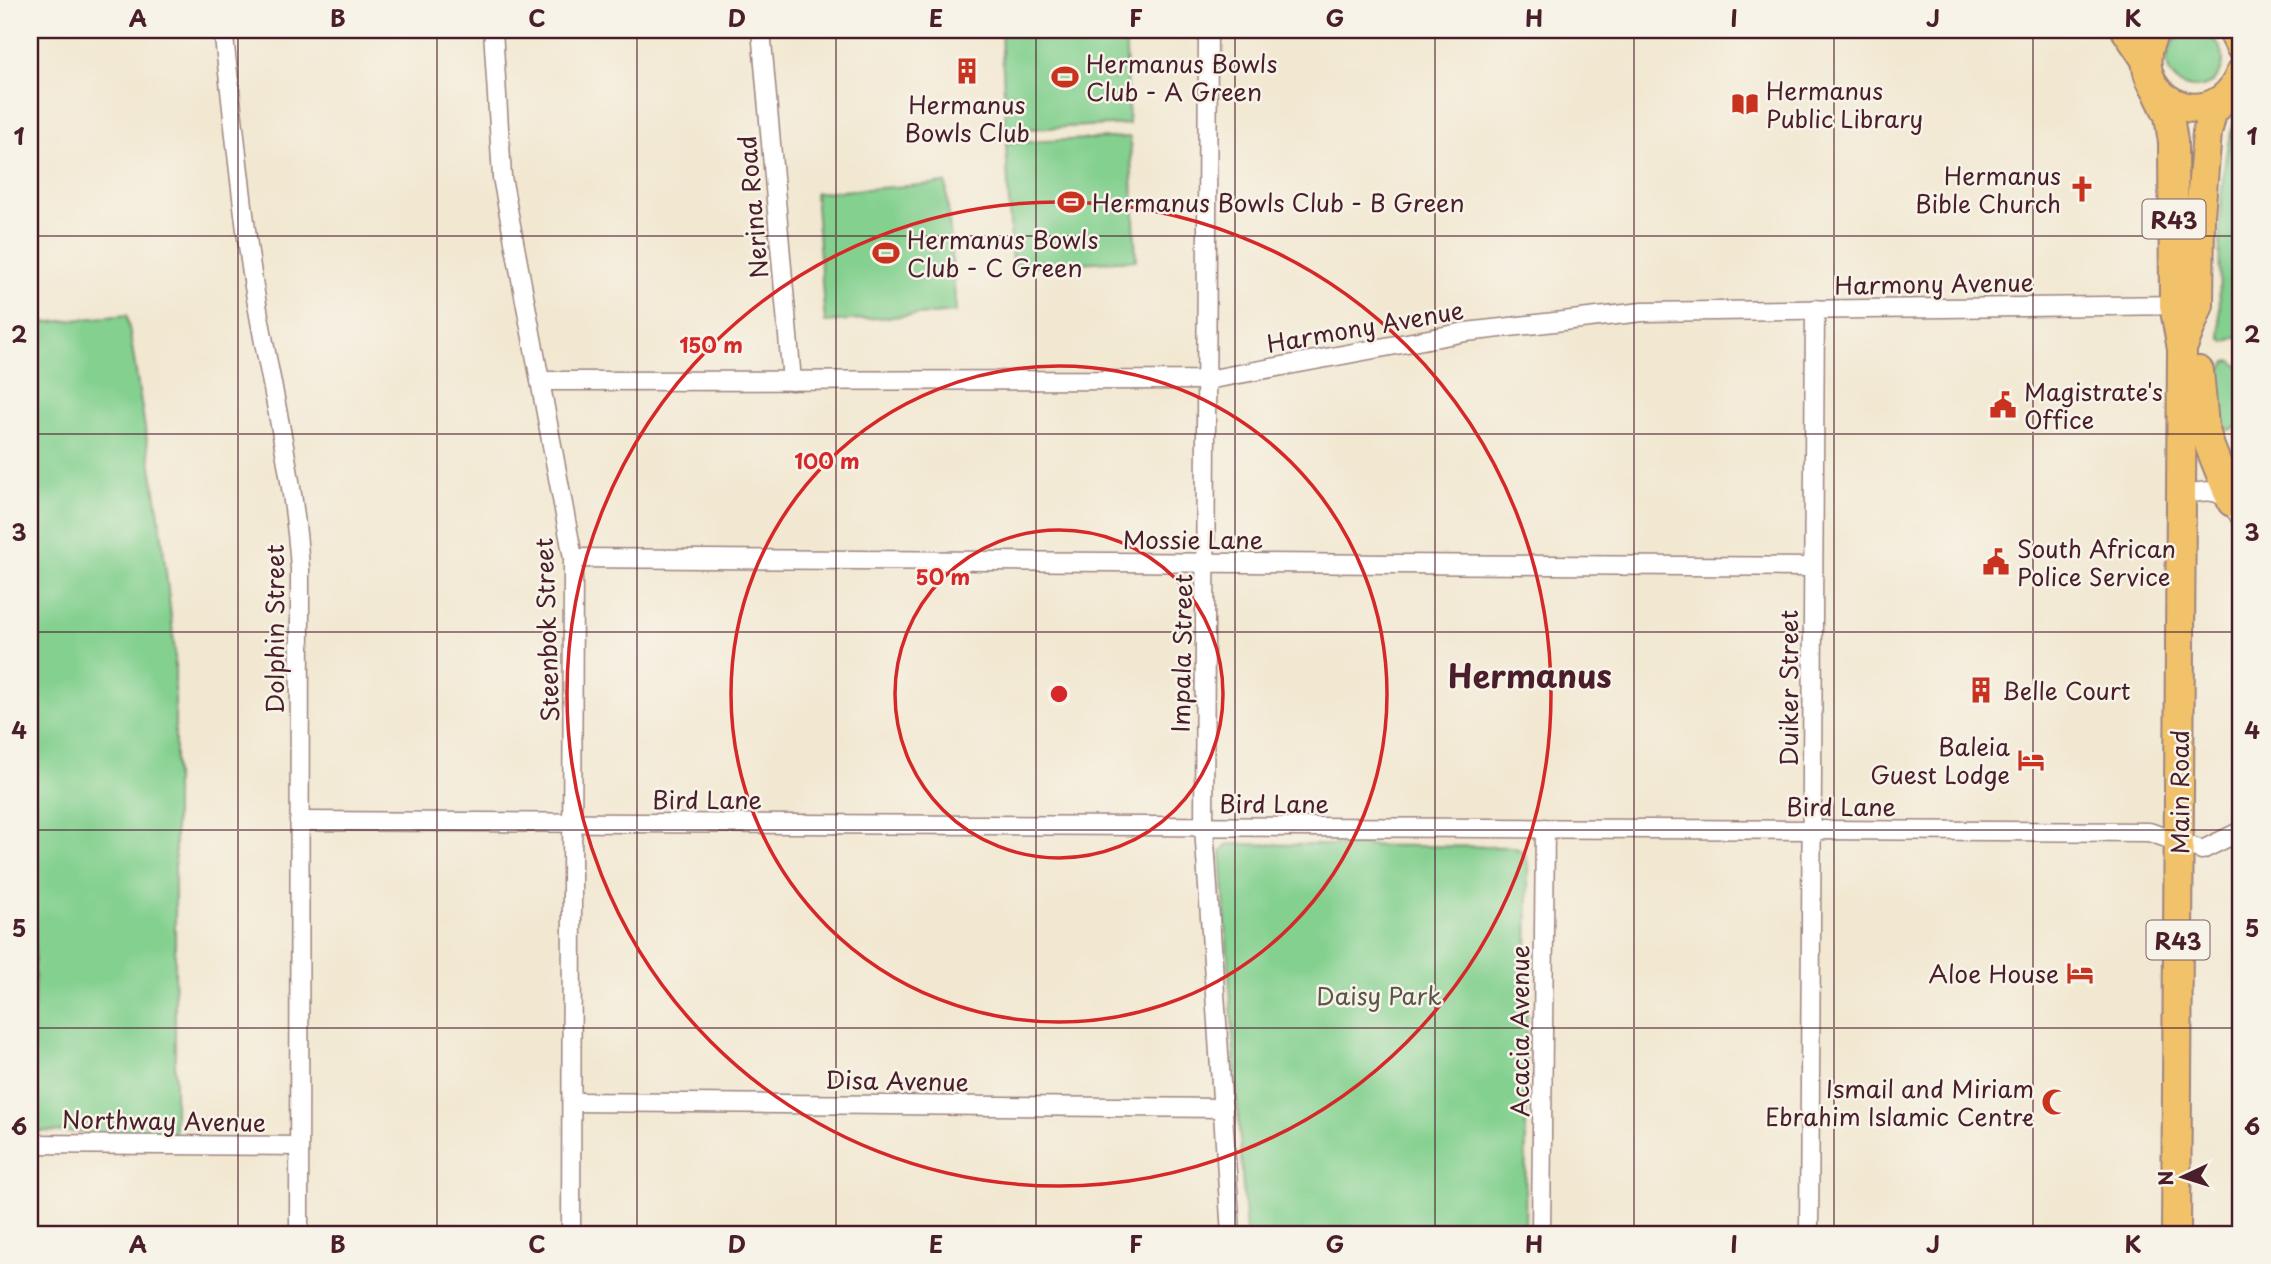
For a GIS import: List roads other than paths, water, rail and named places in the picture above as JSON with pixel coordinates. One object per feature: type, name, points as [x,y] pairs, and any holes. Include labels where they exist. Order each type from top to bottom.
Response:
[{"type":"main road","name":"R43","points":[[2126,30],[2146,60]]},
{"type":"main road","points":[[2146,60],[2147,48],[2156,30]]},
{"type":"main road","name":"Main Road","points":[[2146,60],[2149,76],[2169,116],[2186,305]]},
{"type":"main road","name":"Main Road","points":[[2157,91],[2171,103],[2189,108],[2208,107],[2234,88]]},
{"type":"main road","name":"Main Road","points":[[2176,1234],[2182,349],[2200,215],[2205,146],[2213,113],[2234,88]]},
{"type":"main road","points":[[2186,305],[2204,426],[2236,511]]},
{"type":"street","name":"Dolphin Street","points":[[223,30],[252,274],[298,526],[299,1234]]},
{"type":"street","name":"Steenbok Street","points":[[493,30],[502,177],[573,558],[571,1234]]},
{"type":"street","name":"Nerina Road","points":[[761,30],[792,381]]},
{"type":"street","name":"Impala Street","points":[[1208,30],[1204,827],[1231,1234]]},
{"type":"street","name":"Harmony Avenue","points":[[540,381],[1207,380],[1503,326],[1642,312],[2186,305]]},
{"type":"street","name":"Duiker Street","points":[[1810,1234],[1815,309]]},
{"type":"street","points":[[2180,496],[2203,490],[2217,493],[2236,511]]},
{"type":"street","name":"Mossie Lane","points":[[573,558],[1814,568]]},
{"type":"street","name":"Bird Lane","points":[[299,821],[2149,832],[2202,850],[2241,831]]},
{"type":"street","name":"Acacia Avenue","points":[[1541,1234],[1545,828]]},
{"type":"street","name":"Disa Avenue","points":[[572,1102],[1223,1108]]},
{"type":"street","name":"Northway Avenue","points":[[30,1144],[298,1146]]},
{"type":"place","name":"Hermanus Bowls Club","points":[[967,71]]},
{"type":"place","name":"Hermanus Bowls Club - A Green","points":[[1065,77]]},
{"type":"place","name":"Hermanus Public Library","points":[[1745,104]]},
{"type":"place","name":"Hermanus Bible Church","points":[[2082,189]]},
{"type":"place","name":"Hermanus Bowls Club - B Green","points":[[1071,202]]},
{"type":"place","name":"Hermanus Bowls Club - C Green","points":[[886,253]]},
{"type":"place","name":"Magistrate's Office","points":[[2003,405]]},
{"type":"place","name":"South African Police Service","points":[[1996,562]]},
{"type":"place","name":"Belle Court","points":[[1981,690]]},
{"type":"place","name":"Baleia Guest Lodge","points":[[2031,760]]},
{"type":"place","name":"Aloe House","points":[[2080,973]]},
{"type":"place","name":"Ismail and Miriam Ebrahim Islamic Centre","points":[[2055,1102]]},
{"type":"district","name":"Hermanus","points":[[1530,675]]},
{"type":"park label","name":"Daisy Park","points":[[1379,995]]}]
